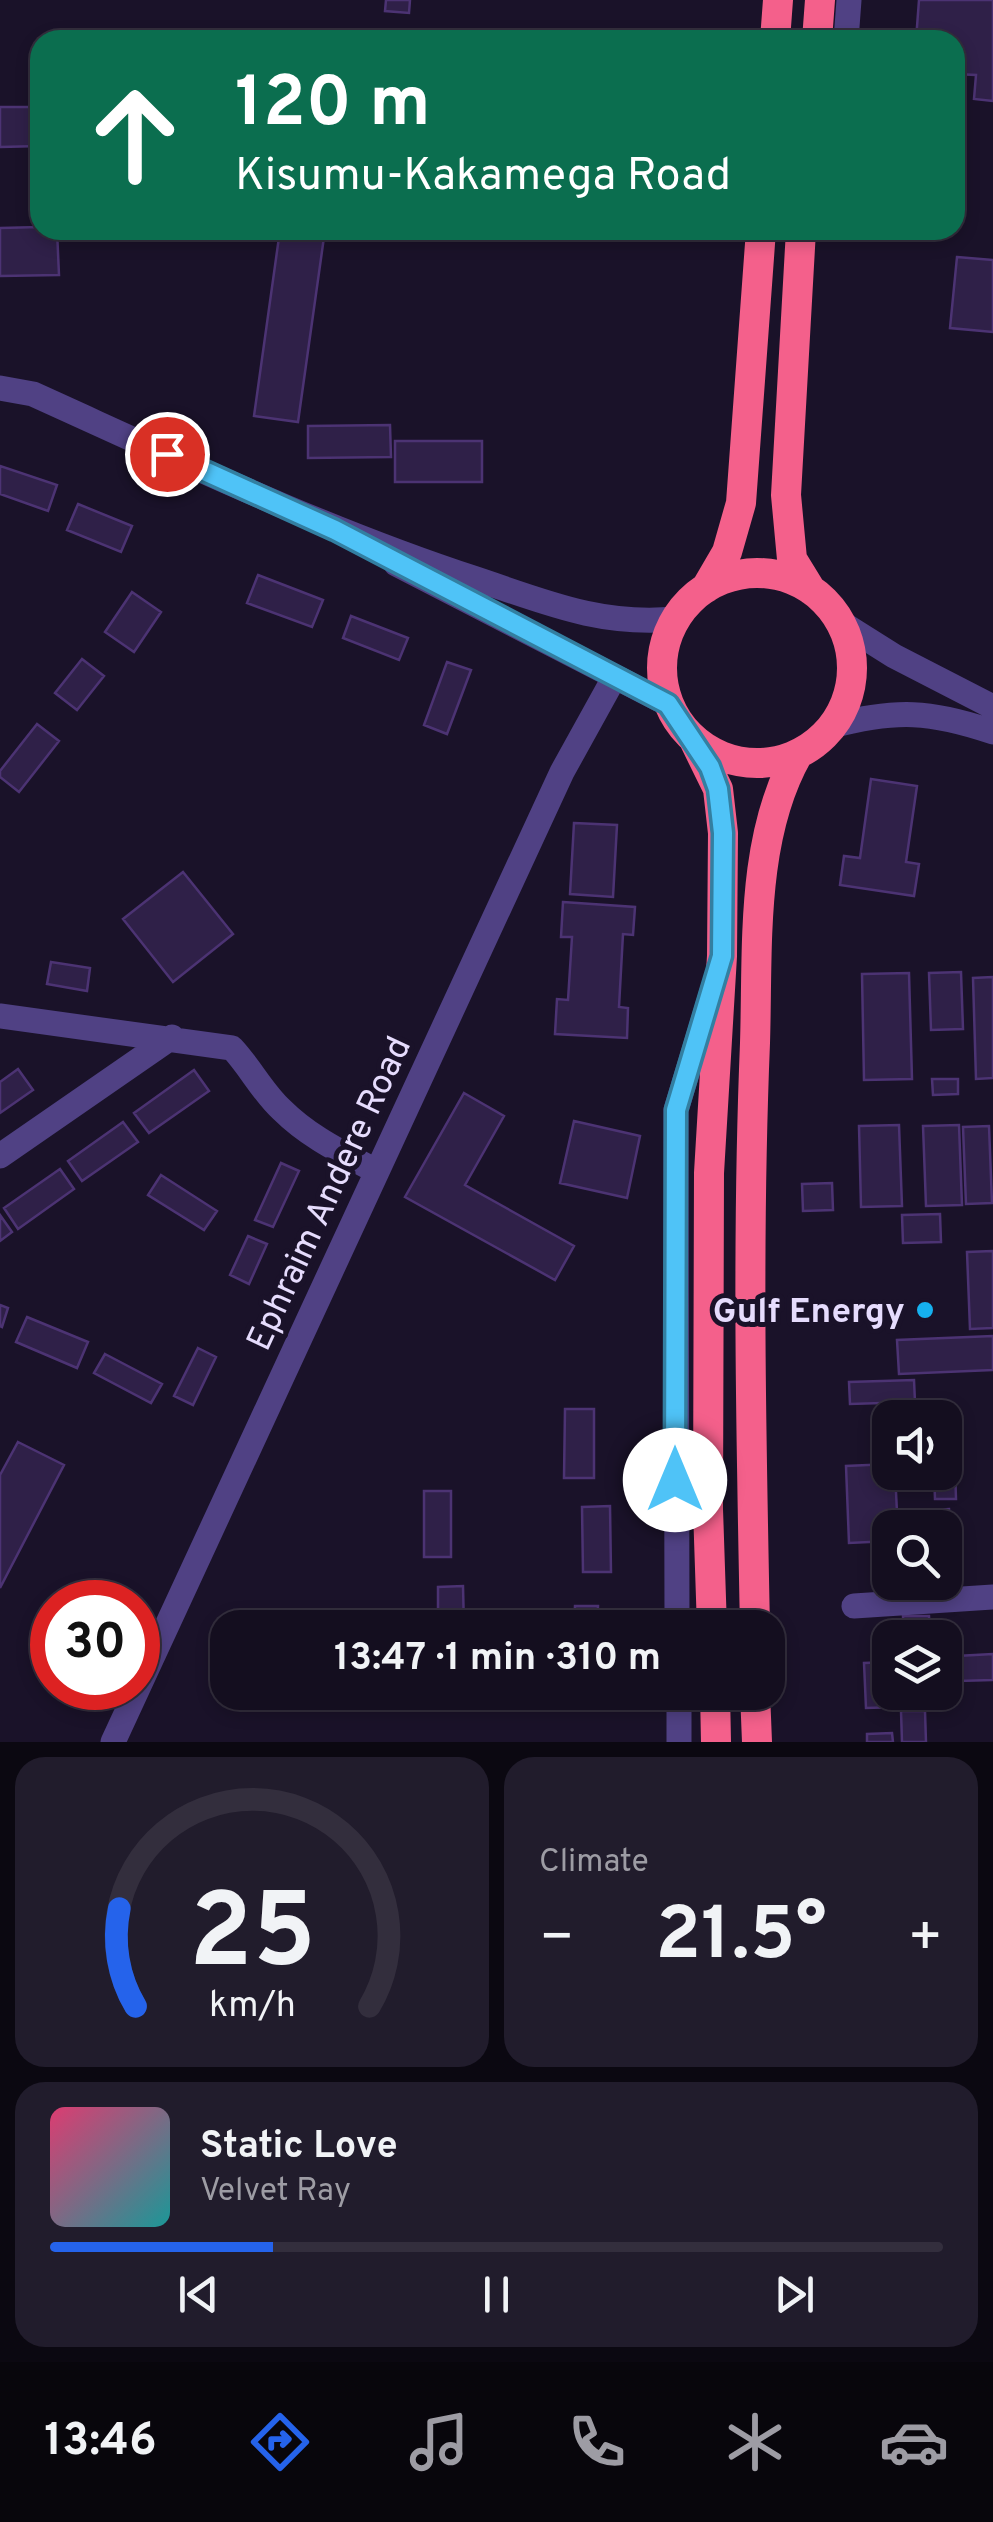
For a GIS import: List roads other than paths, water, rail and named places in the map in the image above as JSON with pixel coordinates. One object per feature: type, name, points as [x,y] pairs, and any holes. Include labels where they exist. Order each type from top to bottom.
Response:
[{"type":"highway","points":[[776,30],[778,0]]},
{"type":"highway","points":[[818,30],[820,0]]},
{"type":"highway","points":[[711,1610],[709,1174],[722,956],[723,833],[718,789],[694,740],[668,704],[661,661],[675,619],[706,588],[727,552],[741,503],[759,240]]},
{"type":"highway","points":[[754,1610],[749,1268],[760,904],[770,827],[782,783],[798,754],[832,726],[851,686],[848,643],[840,622],[811,590],[792,558],[786,495],[800,240]]},
{"type":"highway","points":[[706,588],[747,574],[770,574],[811,590]]},
{"type":"highway","points":[[694,740],[712,752],[754,764],[798,754]]},
{"type":"highway","points":[[715,1710],[716,1742]]},
{"type":"highway","points":[[756,1710],[757,1742]]},
{"type":"street","points":[[847,30],[850,0]]},
{"type":"street","points":[[0,388],[32,394],[335,530],[668,704]]},
{"type":"street","points":[[335,530],[594,618],[631,623],[675,619]]},
{"type":"street","points":[[840,622],[894,656],[993,706]]},
{"type":"street","name":"Ephraim Andere Road","points":[[113,1742],[562,772],[614,678]]},
{"type":"street","points":[[832,726],[876,714],[914,712],[993,732]]},
{"type":"street","points":[[677,1610],[676,1110],[722,956]]},
{"type":"street","points":[[0,1016],[172,1036],[232,1048],[257,1074],[278,1107],[309,1134],[376,1171]]},
{"type":"street","points":[[0,1156],[172,1036]]},
{"type":"street","points":[[854,1606],[993,1597]]},
{"type":"street","points":[[678,1710],[679,1742]]},
{"type":"place","name":"Gulf Energy","points":[[925,1310]]}]
